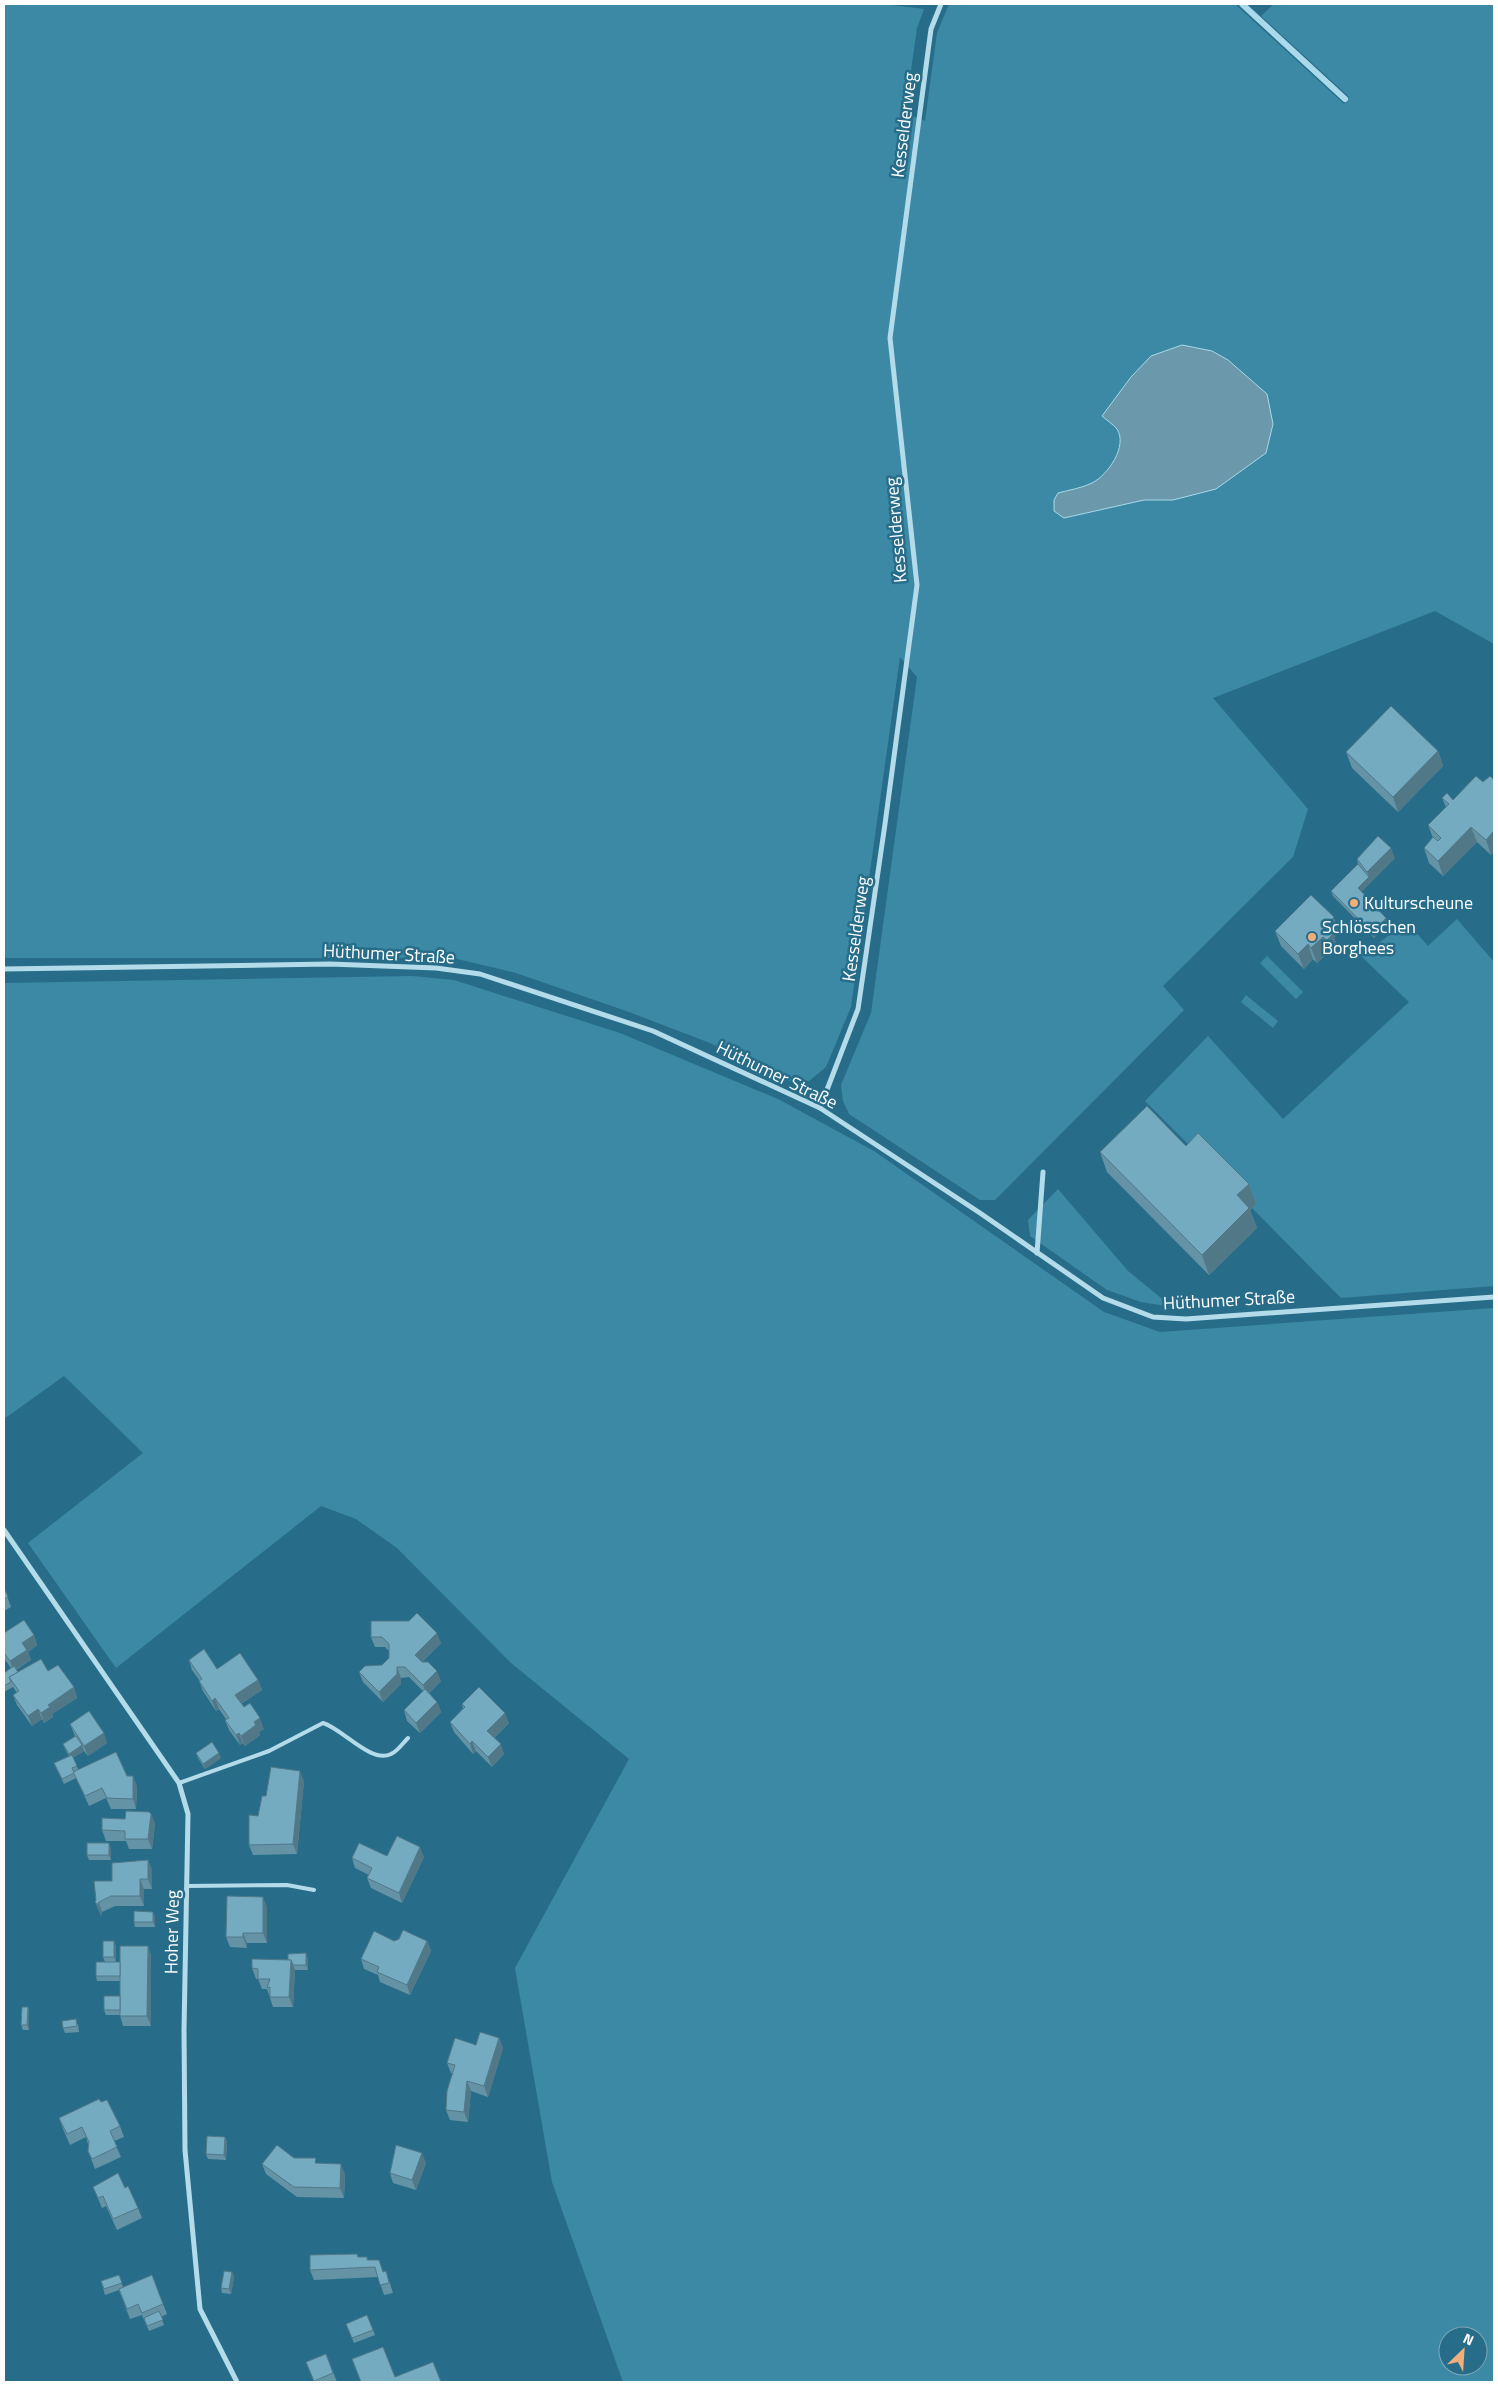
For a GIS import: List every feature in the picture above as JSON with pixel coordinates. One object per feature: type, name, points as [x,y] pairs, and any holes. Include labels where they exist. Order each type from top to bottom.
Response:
[{"type":"street","name":"Kesselderweg","points":[[820,1108],[858,1009],[886,824],[916,585],[890,338],[931,29],[941,4]]},
{"type":"street","name":"Hüthumer Straße","points":[[4,969],[330,964],[436,968],[480,974],[653,1031],[820,1108],[980,1212],[1103,1298],[1153,1317],[1186,1318],[1494,1297]]},
{"type":"street","points":[[1037,1253],[1042,1172]]},
{"type":"street","name":"Hoher Weg","points":[[4,1530],[179,1783],[188,1814],[184,2030],[185,2150],[200,2310],[237,2382]]},
{"type":"lane","points":[[179,1783],[269,1751],[323,1723],[332,1726],[372,1755],[382,1757],[392,1754],[408,1738]]},
{"type":"lane","points":[[187,1886],[287,1885],[314,1890]]},
{"type":"shaded area","points":[[4,4],[884,4],[924,9],[917,28],[905,113],[925,121],[937,33],[949,4],[1235,4],[1344,104],[1349,97],[1261,16],[1274,4],[1494,4],[1494,644],[1435,611],[1213,698],[1308,809],[1293,857],[1163,986],[1184,1010],[995,1200],[980,1200],[849,1114],[843,1101],[841,1085],[871,1013],[917,677],[900,657],[851,1007],[826,1067],[809,1081],[788,1081],[710,1043],[629,1012],[516,973],[453,958],[4,958]]},
{"type":"shaded area","points":[[1182,345],[1212,351],[1228,360],[1267,394],[1273,424],[1266,453],[1216,489],[1173,500],[1144,500],[1064,518],[1054,511],[1054,500],[1058,493],[1092,483],[1104,474],[1115,459],[1120,436],[1117,429],[1102,416],[1131,377],[1151,356]]},
{"type":"shaded area","points":[[1457,919],[1494,962],[1494,1286],[1341,1298],[1252,1208],[1256,1203],[1201,1157],[1145,1101],[1208,1036],[1283,1119],[1409,1002],[1361,956],[1407,922],[1428,946]]},
{"type":"shaded area","points":[[1267,956],[1303,992],[1296,999],[1260,963]]},
{"type":"shaded area","points":[[412,976],[454,980],[620,1033],[778,1099],[874,1151],[1104,1312],[1160,1332],[1494,1308],[1494,2382],[623,2382],[552,2182],[515,1968],[629,1759],[511,1663],[397,1548],[356,1519],[321,1506],[116,1668],[28,1543],[143,1453],[64,1376],[4,1419],[4,983]]},
{"type":"shaded area","points":[[1246,995],[1278,1021],[1273,1028],[1241,1002]]},
{"type":"shaded area","points":[[1058,1189],[1128,1271],[1172,1307],[1141,1302],[1107,1290],[1030,1236],[1028,1220]]},
{"type":"building","points":[[1391,706],[1438,751],[1393,797],[1346,752]]},
{"type":"building","points":[[1476,776],[1483,782],[1490,776],[1494,780],[1494,831],[1486,840],[1471,827],[1438,861],[1424,848],[1433,837],[1438,841],[1441,838],[1428,825],[1449,804],[1442,798],[1447,793],[1453,800]]},
{"type":"building","points":[[1378,836],[1391,848],[1367,872],[1357,859]]},
{"type":"building","name":"Kulturscheune","points":[[1358,864],[1369,877],[1358,888],[1386,918],[1372,933],[1331,891]]},
{"type":"building","points":[[1311,895],[1334,917],[1325,927],[1333,934],[1327,940],[1323,937],[1311,948],[1308,944],[1298,954],[1275,931]]},
{"type":"building","points":[[1147,1106],[1186,1146],[1198,1133],[1249,1184],[1237,1195],[1249,1208],[1202,1255],[1100,1152]]},
{"type":"building","points":[[4,1588],[8,1597],[4,1599]]},
{"type":"building","points":[[417,1613],[437,1633],[415,1655],[422,1662],[428,1662],[437,1671],[423,1685],[405,1667],[397,1667],[397,1674],[379,1692],[359,1672],[365,1666],[382,1665],[389,1658],[389,1644],[382,1637],[371,1637],[371,1621],[409,1621]]},
{"type":"building","points":[[24,1620],[34,1635],[22,1643],[27,1650],[10,1661],[4,1653],[4,1633]]},
{"type":"building","points":[[204,1649],[217,1669],[240,1653],[258,1680],[235,1695],[244,1707],[250,1703],[260,1718],[254,1722],[256,1725],[241,1736],[239,1733],[236,1735],[225,1720],[229,1718],[215,1698],[212,1701],[199,1681],[202,1679],[189,1660]]},
{"type":"building","points":[[41,1659],[48,1671],[58,1665],[74,1687],[48,1705],[50,1707],[41,1713],[38,1709],[28,1716],[13,1695],[19,1691],[9,1677]]},
{"type":"building","points":[[14,1666],[18,1672],[9,1677],[11,1682],[4,1686],[4,1673]]},
{"type":"building","points":[[479,1687],[505,1713],[487,1731],[501,1744],[488,1757],[472,1741],[470,1744],[450,1722],[465,1707],[462,1704]]},
{"type":"building","points":[[425,1689],[437,1702],[416,1723],[404,1710]]},
{"type":"building","points":[[89,1711],[104,1733],[84,1746],[70,1724]]},
{"type":"building","points":[[76,1736],[82,1745],[69,1754],[63,1744]]},
{"type":"building","points":[[212,1742],[219,1753],[203,1764],[196,1753]]},
{"type":"building","points":[[116,1752],[127,1776],[133,1776],[133,1799],[107,1798],[102,1788],[85,1796],[73,1772]]},
{"type":"building","points":[[72,1755],[77,1766],[72,1768],[74,1773],[62,1779],[54,1763]]},
{"type":"building","points":[[271,1767],[300,1771],[293,1844],[249,1845],[249,1815],[258,1816],[262,1796],[266,1796]]},
{"type":"building","points":[[126,1811],[149,1812],[151,1814],[148,1839],[125,1839],[125,1831],[102,1830],[102,1818],[125,1819]]},
{"type":"building","points":[[397,1836],[420,1847],[399,1893],[367,1878],[372,1868],[352,1858],[359,1843],[387,1856]]},
{"type":"building","points":[[87,1843],[109,1843],[109,1855],[87,1855]]},
{"type":"building","points":[[148,1860],[148,1879],[140,1879],[140,1896],[111,1896],[97,1905],[94,1881],[112,1881],[112,1863]]},
{"type":"building","points":[[227,1896],[263,1897],[263,1933],[243,1933],[243,1937],[226,1937]]},
{"type":"building","points":[[134,1911],[153,1912],[153,1922],[134,1922]]},
{"type":"building","points":[[403,1930],[427,1941],[407,1985],[377,1972],[379,1967],[361,1959],[374,1931],[394,1941],[399,1939]]},
{"type":"building","points":[[103,1941],[114,1941],[114,1957],[103,1957]]},
{"type":"building","points":[[120,1946],[148,1946],[147,2016],[120,2016]]},
{"type":"building","points":[[306,1953],[306,1965],[293,1965],[291,1960],[288,1960],[288,1954]]},
{"type":"building","points":[[252,1959],[291,1960],[289,1997],[270,1997],[270,1987],[267,1988],[270,1979],[258,1979],[258,1969],[252,1968]]},
{"type":"building","points":[[96,1962],[120,1962],[120,1976],[96,1976]]},
{"type":"building","points":[[104,1996],[120,1996],[120,2010],[104,2010]]},
{"type":"building","points":[[22,2007],[28,2007],[27,2025],[21,2025]]},
{"type":"building","points":[[76,2019],[77,2026],[63,2028],[62,2021]]},
{"type":"building","points":[[480,2032],[499,2038],[484,2086],[467,2081],[464,2112],[446,2110],[447,2091],[455,2065],[447,2063],[455,2038],[476,2045]]},
{"type":"building","points":[[99,2099],[101,2102],[107,2100],[120,2126],[110,2131],[117,2147],[92,2159],[88,2151],[89,2142],[82,2127],[67,2134],[59,2118]]},
{"type":"building","points":[[207,2136],[225,2137],[224,2155],[206,2154]]},
{"type":"building","points":[[277,2145],[294,2158],[316,2158],[315,2163],[341,2164],[340,2188],[294,2187],[262,2164]]},
{"type":"building","points":[[396,2145],[422,2153],[412,2180],[390,2173]]},
{"type":"building","points":[[118,2173],[125,2188],[128,2186],[138,2208],[113,2219],[103,2196],[98,2198],[93,2187]]},
{"type":"building","points":[[357,2254],[358,2257],[367,2257],[367,2260],[379,2260],[383,2272],[386,2271],[389,2283],[380,2285],[375,2267],[310,2270],[310,2255]]},
{"type":"building","points":[[224,2271],[232,2272],[229,2289],[221,2288]]},
{"type":"building","points":[[119,2275],[122,2283],[104,2289],[101,2281]]},
{"type":"building","points":[[152,2275],[163,2304],[142,2313],[138,2304],[127,2309],[119,2289]]},
{"type":"building","points":[[159,2311],[163,2320],[147,2326],[144,2318]]},
{"type":"building","points":[[367,2315],[373,2330],[352,2338],[346,2324]]},
{"type":"building","points":[[383,2347],[395,2377],[433,2362],[441,2382],[361,2382],[352,2359]]},
{"type":"building","points":[[326,2354],[333,2373],[314,2381],[306,2362]]},
{"type":"waterway","points":[[1242,4],[1345,99]]},
{"type":"place","name":"Kulturscheune","points":[[1354,903]]},
{"type":"place","name":"Schlösschen Borghees","points":[[1312,937]]}]
